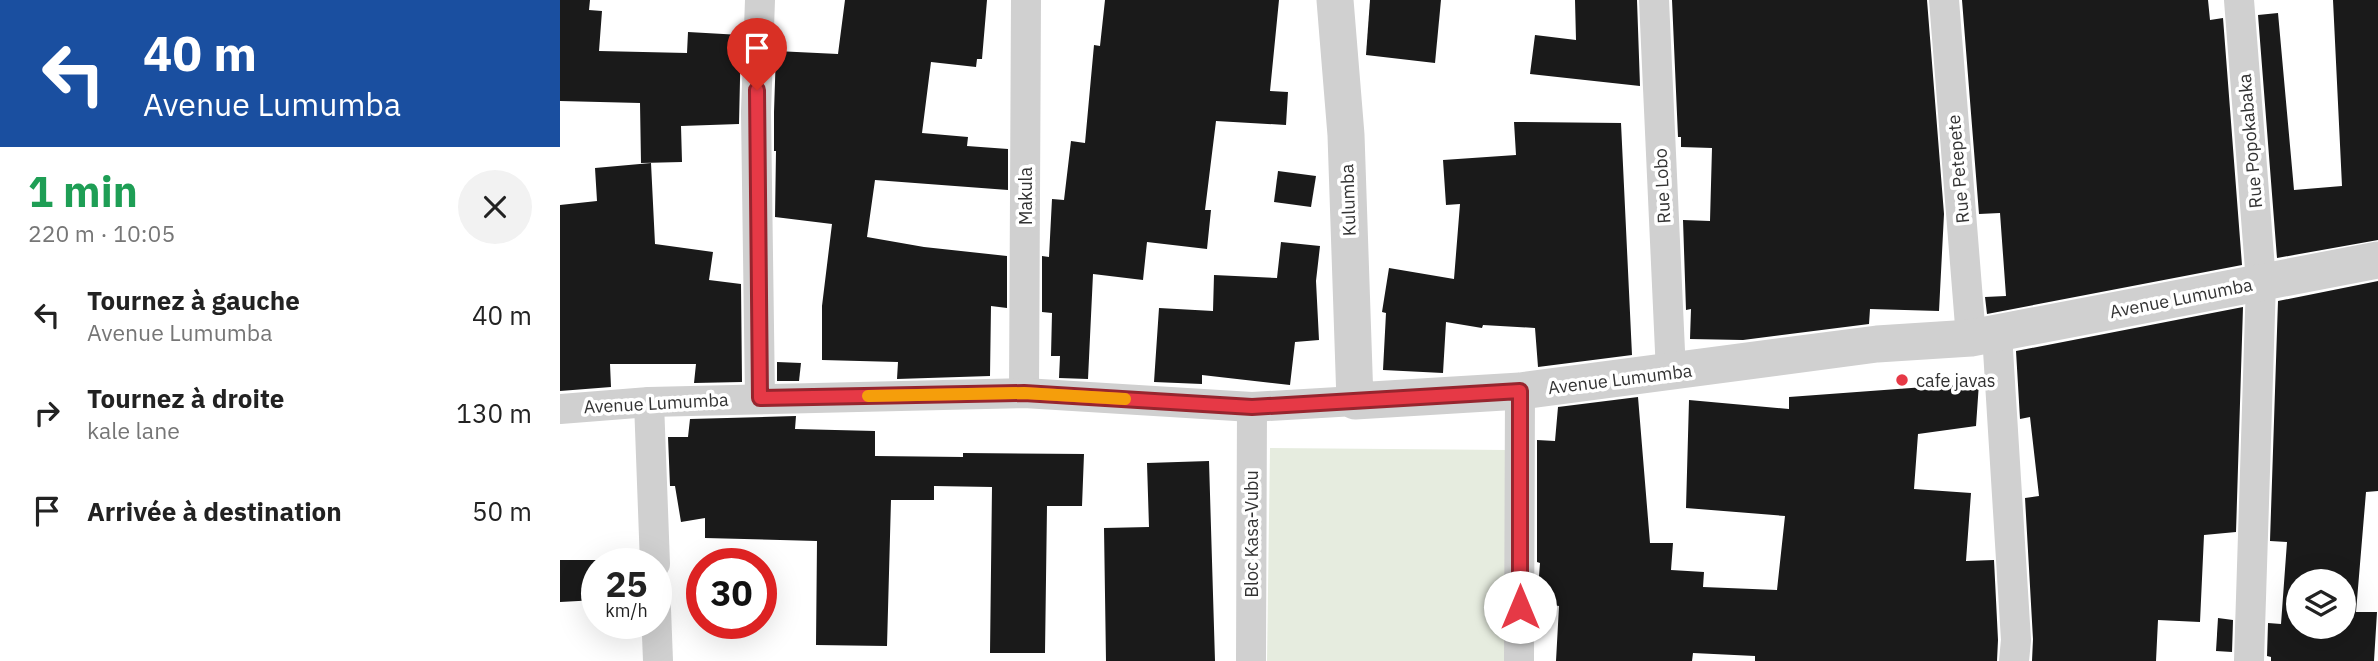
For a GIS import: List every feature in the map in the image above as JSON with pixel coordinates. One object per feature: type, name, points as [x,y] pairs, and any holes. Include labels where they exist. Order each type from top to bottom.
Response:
[{"type":"street","points":[[760,0],[756,112],[760,398]]},
{"type":"street","name":"Makula","points":[[1024,393],[1026,0]]},
{"type":"street","name":"Kulumba","points":[[1335,0],[1346,135],[1355,401]]},
{"type":"street","name":"Rue Lobo","points":[[1654,0],[1671,373]]},
{"type":"street","name":"Rue Petepete","points":[[1944,0],[1984,336],[2016,640],[2014,661]]},
{"type":"street","name":"Rue Popokabaka","points":[[2239,0],[2261,282],[2249,661]]},
{"type":"street","name":"Avenue Lumumba","points":[[560,409],[649,402],[760,398],[1024,393],[1252,407],[1520,391],[1877,345],[1984,336],[2378,260]]},
{"type":"street","points":[[1520,391],[1520,661]]},
{"type":"street","points":[[649,402],[654,548]]},
{"type":"street","name":"Bloc Kasa-Vubu","points":[[1251,661],[1252,407]]},
{"type":"street","points":[[657,639],[658,661]]},
{"type":"shaded area","points":[[1270,448],[1510,450],[1507,661],[1267,661]]},
{"type":"building","points":[[560,0],[590,0],[589,10],[602,11],[599,51],[687,53],[688,32],[741,35],[739,124],[681,126],[682,162],[641,163],[640,103],[560,101]]},
{"type":"building","points":[[845,0],[987,0],[982,59],[977,59],[976,67],[931,62],[922,133],[968,137],[967,146],[1008,149],[1008,190],[875,180],[867,237],[924,247],[1007,256],[1007,308],[991,306],[990,376],[897,379],[898,362],[822,360],[822,306],[832,224],[775,217],[776,51],[838,54]]},
{"type":"building","points":[[1105,0],[1279,0],[1270,91],[1288,92],[1286,125],[1216,121],[1205,210],[1211,210],[1207,249],[1147,242],[1143,280],[1093,274],[1088,379],[1059,378],[1060,356],[1051,356],[1052,313],[1042,312],[1042,256],[1049,257],[1052,199],[1064,200],[1071,141],[1085,143],[1094,45],[1100,46]]},
{"type":"building","points":[[1370,0],[1441,0],[1435,63],[1366,55]]},
{"type":"building","points":[[1575,0],[1637,0],[1640,86],[1530,74],[1535,35],[1576,40]]},
{"type":"building","points":[[1672,0],[1927,0],[1944,214],[1939,311],[1870,309],[1869,324],[1743,340],[1690,339],[1691,309],[1686,310],[1683,220],[1710,221],[1712,148],[1681,147],[1681,137],[1678,137]]},
{"type":"building","points":[[1962,0],[2208,0],[2210,20],[2223,18],[2242,265],[1987,314],[1985,297],[2006,296],[2000,213],[1979,214]]},
{"type":"building","points":[[2333,0],[2378,0],[2378,240],[2277,258],[2258,15],[2278,13],[2294,190],[2342,186]]},
{"type":"building","points":[[1514,122],[1621,123],[1632,355],[1538,367],[1535,328],[1483,325],[1482,328],[1446,322],[1443,373],[1383,370],[1386,313],[1382,312],[1389,268],[1454,279],[1460,204],[1446,205],[1443,160],[1516,155]]},
{"type":"building","points":[[651,163],[655,244],[713,252],[709,280],[741,284],[742,382],[694,383],[696,364],[610,364],[611,387],[560,391],[560,205],[597,201],[595,168]]},
{"type":"building","points":[[1278,171],[1316,176],[1311,207],[1274,202]]},
{"type":"building","points":[[1281,242],[1320,246],[1316,281],[1319,340],[1295,342],[1290,385],[1202,375],[1202,384],[1154,382],[1159,308],[1213,311],[1214,275],[1277,278]]},
{"type":"building","points":[[2378,281],[2378,491],[2366,492],[2356,612],[2377,612],[2374,661],[2271,661],[2271,657],[2267,656],[2268,623],[2281,624],[2287,542],[2270,541],[2278,301]]},
{"type":"building","points":[[2243,307],[2236,532],[2204,535],[2200,622],[2158,620],[2156,661],[2032,661],[2025,498],[2039,496],[2030,417],[2020,419],[2016,351]]},
{"type":"building","points":[[777,362],[801,363],[799,381],[777,381]]},
{"type":"building","points":[[1979,383],[1976,426],[1918,434],[1914,489],[1971,493],[1966,561],[1994,560],[1997,661],[1755,661],[1755,656],[1693,653],[1692,661],[1556,661],[1559,606],[1537,602],[1540,563],[1537,562],[1537,440],[1555,441],[1558,407],[1638,397],[1650,543],[1673,543],[1671,570],[1704,572],[1703,587],[1777,590],[1785,516],[1686,508],[1689,400],[1789,409],[1789,397]]},
{"type":"building","points":[[796,416],[795,429],[875,431],[875,456],[963,457],[963,453],[1084,454],[1082,506],[1047,506],[1045,653],[990,653],[992,487],[934,486],[934,500],[891,500],[887,646],[816,645],[817,541],[705,538],[705,518],[681,522],[675,486],[670,486],[668,437],[688,437],[690,419]]},
{"type":"building","points":[[1209,461],[1215,661],[1106,661],[1104,528],[1149,527],[1147,463]]},
{"type":"building","points":[[560,560],[581,560],[581,601],[560,602]]},
{"type":"building","points":[[2218,618],[2233,620],[2232,652],[2216,651]]},
{"type":"slow traffic","points":[[868,396],[1024,393],[1125,399]]},
{"type":"place","name":"cafe javas","points":[[1902,380]]},
{"type":"route","points":[[757,90],[760,398],[1024,393],[1252,407],[1520,391],[1520,607]]}]
